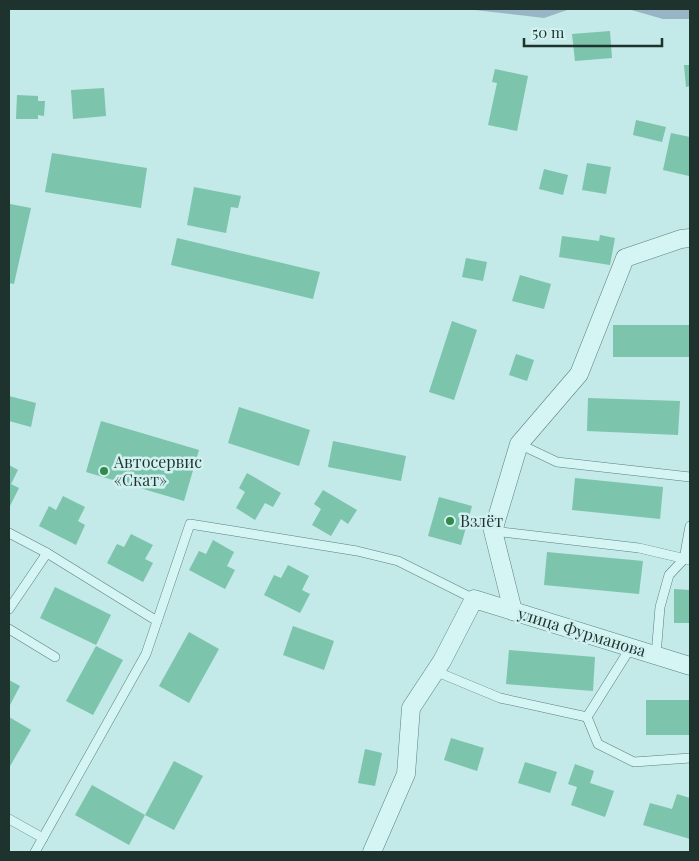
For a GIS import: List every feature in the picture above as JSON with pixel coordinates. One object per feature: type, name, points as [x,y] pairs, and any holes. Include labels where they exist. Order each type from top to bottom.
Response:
[{"type":"street","points":[[513,611],[492,531],[518,444],[542,419],[579,374],[625,258],[690,238]]},
{"type":"street","points":[[372,852],[406,774],[412,708],[436,671],[474,599]]},
{"type":"street","name":"улица Фурманова","points":[[474,599],[690,666]]},
{"type":"lane","points":[[518,444],[557,462],[690,477]]},
{"type":"lane","points":[[35,852],[146,654],[190,524],[357,551],[398,561],[474,599]]},
{"type":"lane","points":[[656,655],[660,607],[669,575],[687,560],[690,526]]},
{"type":"lane","points":[[492,531],[639,548],[687,560]]},
{"type":"lane","points":[[9,533],[47,553],[157,621]]},
{"type":"lane","points":[[9,609],[47,553]]},
{"type":"lane","points":[[9,629],[55,657]]},
{"type":"lane","points":[[587,717],[631,648]]},
{"type":"lane","points":[[436,671],[500,698],[587,717]]},
{"type":"lane","points":[[587,717],[598,744],[634,762],[690,758]]},
{"type":"lane","points":[[9,819],[43,838]]},
{"type":"shaded area","points":[[466,9],[570,9],[544,18]]},
{"type":"shaded area","points":[[628,9],[690,9],[690,19],[663,19]]},
{"type":"building","points":[[610,31],[612,58],[575,61],[572,34]]},
{"type":"building","points":[[684,65],[690,65],[690,86],[686,87]]},
{"type":"building","points":[[495,69],[528,76],[517,131],[488,125],[497,83],[492,82]]},
{"type":"building","points":[[104,88],[106,116],[73,119],[71,90]]},
{"type":"building","points":[[17,95],[38,96],[38,101],[45,101],[44,116],[38,115],[38,119],[16,119]]},
{"type":"building","points":[[636,120],[666,127],[662,142],[633,135]]},
{"type":"building","points":[[671,133],[690,137],[689,176],[663,170]]},
{"type":"building","points":[[52,153],[147,168],[141,208],[45,192]]},
{"type":"building","points":[[587,163],[611,167],[606,194],[582,190]]},
{"type":"building","points":[[544,169],[568,175],[563,195],[539,189]]},
{"type":"building","points":[[194,187],[241,196],[238,208],[231,207],[226,233],[187,225]]},
{"type":"building","points":[[10,204],[31,208],[14,284],[9,283]]},
{"type":"building","points":[[600,235],[615,238],[610,265],[559,257],[562,236],[599,241]]},
{"type":"building","points":[[177,238],[320,272],[313,299],[171,265]]},
{"type":"building","points":[[466,258],[487,262],[483,281],[462,277]]},
{"type":"building","points":[[520,275],[551,284],[544,309],[512,301]]},
{"type":"building","points":[[452,321],[477,330],[454,400],[429,392]]},
{"type":"building","points":[[613,325],[690,325],[690,357],[613,357]]},
{"type":"building","points":[[516,354],[534,360],[527,381],[509,375]]},
{"type":"building","points":[[9,396],[36,403],[31,427],[9,421]]},
{"type":"building","points":[[588,398],[680,401],[678,435],[587,431]]},
{"type":"building","points":[[239,407],[310,430],[299,466],[228,443]]},
{"type":"building","points":[[101,421],[199,450],[184,501],[86,472]]},
{"type":"building","points":[[333,441],[406,456],[401,481],[328,467]]},
{"type":"building","points":[[9,465],[18,470],[11,484],[19,488],[9,508]]},
{"type":"building","points":[[247,473],[281,493],[273,507],[265,503],[255,520],[236,508],[245,492],[239,488]]},
{"type":"building","points":[[575,478],[663,487],[660,519],[572,510]]},
{"type":"building","points":[[323,490],[357,510],[348,524],[341,519],[331,536],[312,525],[321,509],[314,504]]},
{"type":"building","points":[[63,496],[85,507],[78,521],[85,525],[76,545],[39,526],[49,506],[56,510]]},
{"type":"building","name":"Взлёт","points":[[439,497],[472,506],[461,545],[428,536]]},
{"type":"building","points":[[131,534],[153,545],[145,559],[153,563],[143,582],[107,563],[117,544],[124,547]]},
{"type":"building","points":[[213,540],[234,552],[227,566],[235,570],[225,589],[189,570],[199,551],[206,554]]},
{"type":"building","points":[[547,552],[643,561],[639,594],[544,585]]},
{"type":"building","points":[[288,565],[309,576],[302,590],[310,594],[300,613],[264,595],[274,575],[281,578]]},
{"type":"building","points":[[55,587],[111,615],[96,645],[40,618]]},
{"type":"building","points":[[674,589],[690,590],[690,623],[674,623]]},
{"type":"building","points":[[293,626],[334,641],[324,670],[283,655]]},
{"type":"building","points":[[189,632],[219,649],[189,703],[159,686]]},
{"type":"building","points":[[96,646],[123,660],[93,715],[66,701]]},
{"type":"building","points":[[509,650],[595,657],[593,691],[506,684]]},
{"type":"building","points":[[9,680],[20,686],[9,707]]},
{"type":"building","points":[[646,700],[690,700],[690,735],[646,735]]},
{"type":"building","points":[[9,717],[31,730],[9,768]]},
{"type":"building","points":[[451,738],[484,748],[477,771],[444,760]]},
{"type":"building","points":[[365,749],[382,753],[375,786],[358,783]]},
{"type":"building","points":[[174,761],[203,776],[174,830],[145,815]]},
{"type":"building","points":[[525,762],[557,772],[550,793],[518,783]]},
{"type":"building","points":[[575,764],[594,771],[590,783],[614,791],[605,817],[571,805],[577,787],[568,784]]},
{"type":"building","points":[[92,785],[145,815],[129,845],[75,815]]},
{"type":"building","points":[[677,794],[690,798],[690,839],[643,825],[650,803],[672,809]]},
{"type":"place","name":"Автосервис «Скат»","points":[[104,471]]},
{"type":"place","name":"Взлёт","points":[[450,521]]}]
